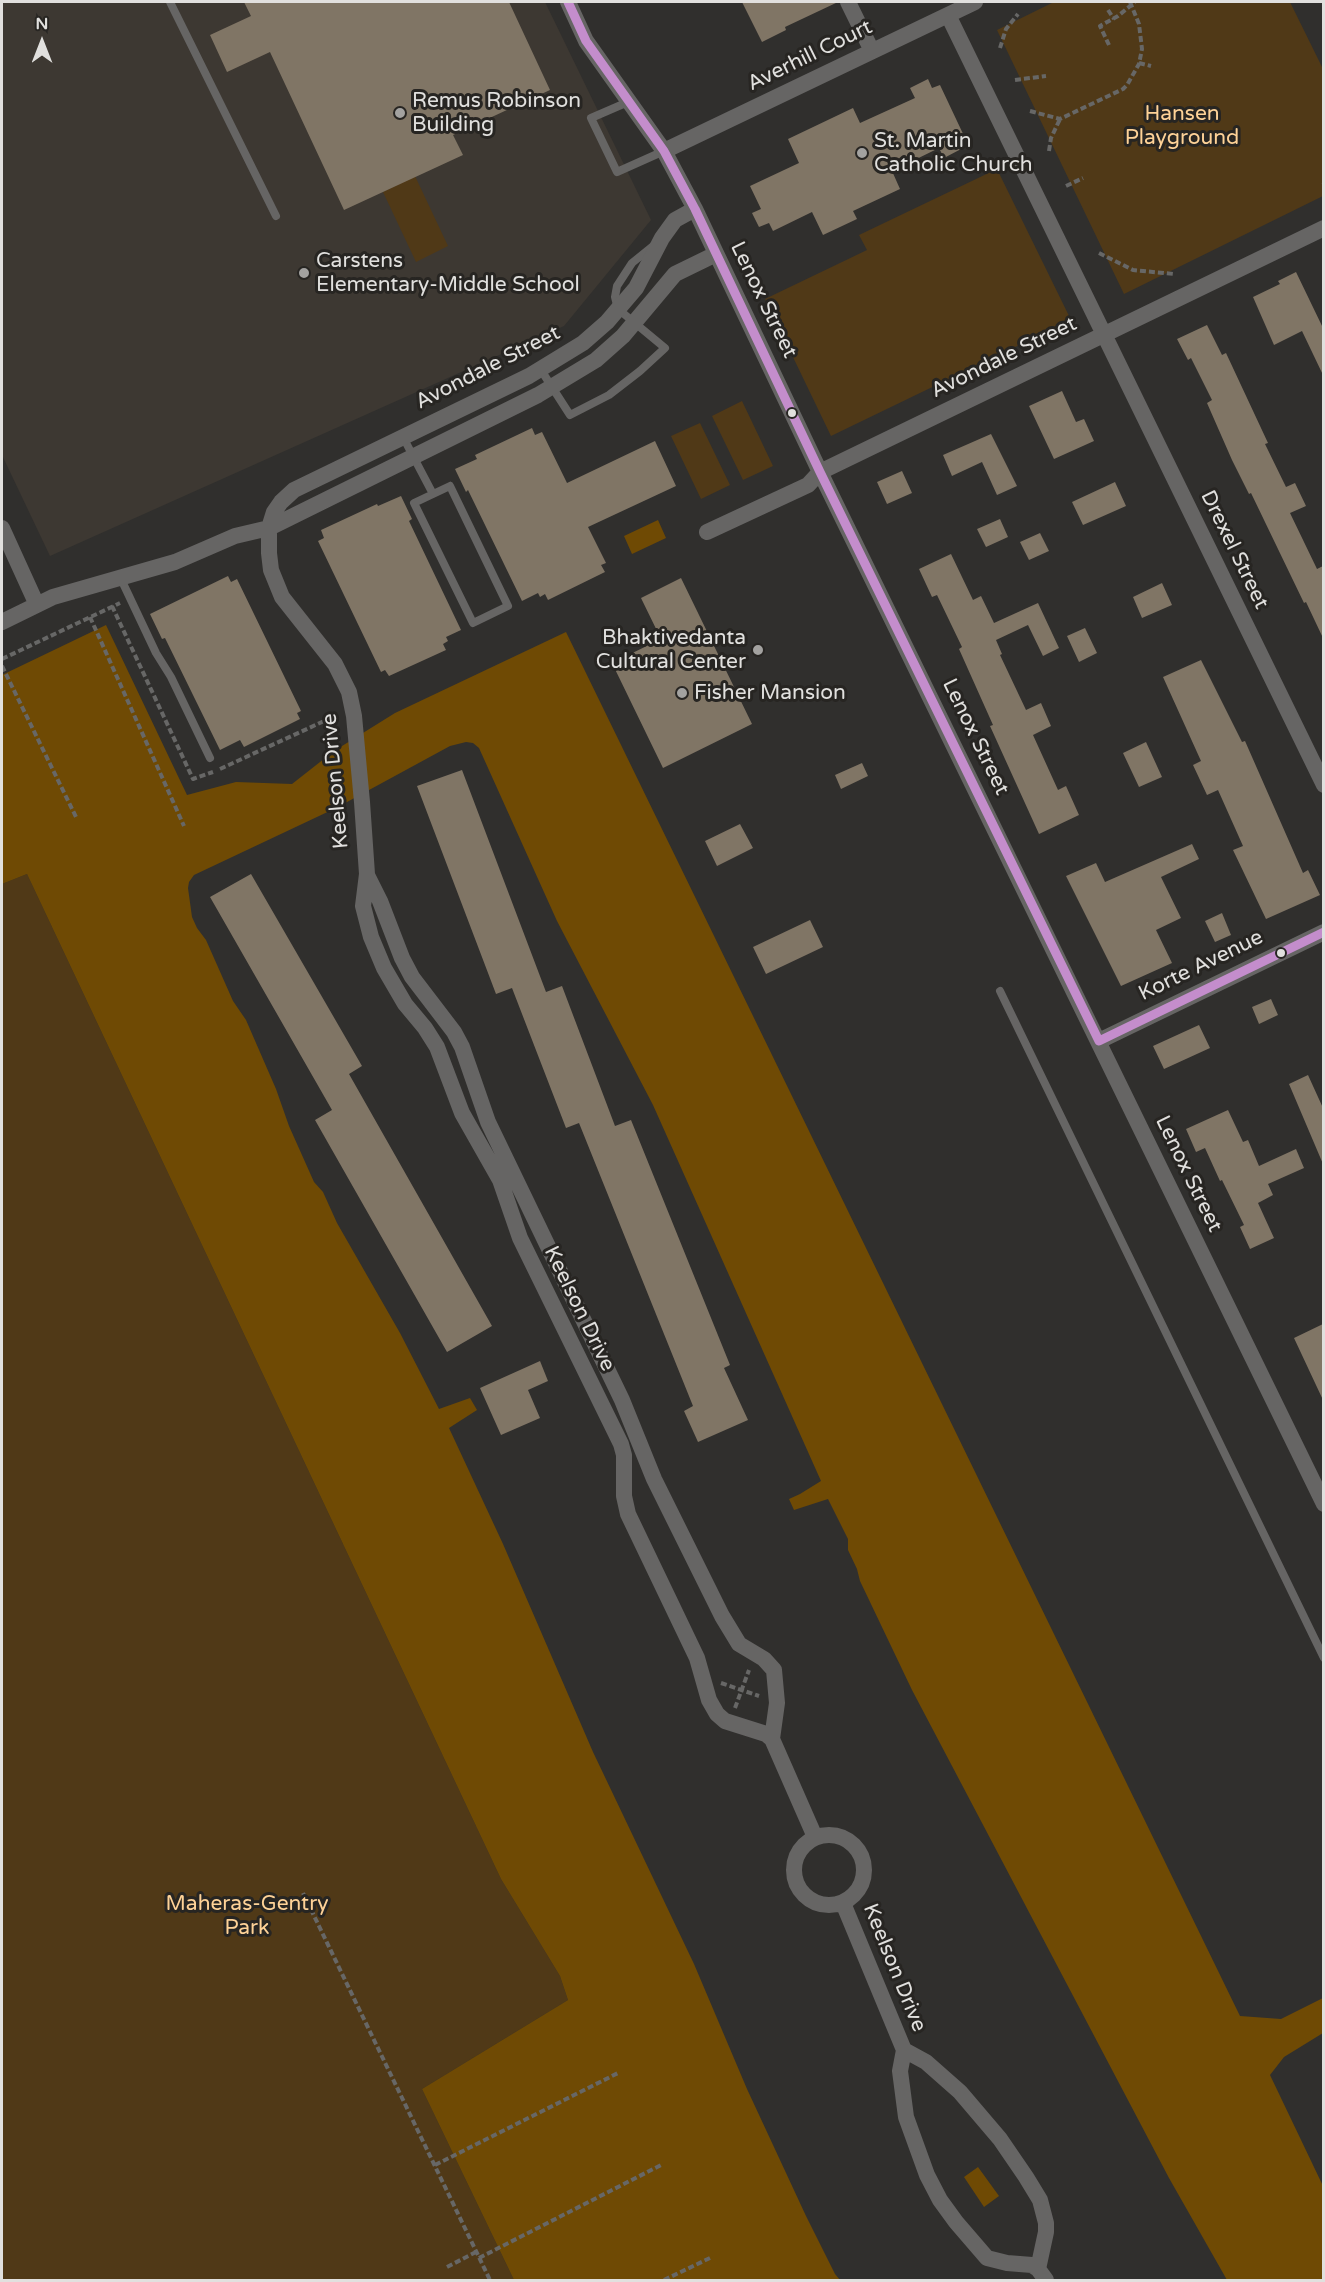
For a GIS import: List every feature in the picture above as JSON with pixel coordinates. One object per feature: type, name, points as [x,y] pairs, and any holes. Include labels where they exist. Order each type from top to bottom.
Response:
[{"type":"street","name":"Lenox Street","points":[[568,2],[586,41],[664,151],[695,209],[820,472],[1323,1504]]},
{"type":"street","points":[[848,2],[872,51]]},
{"type":"street","name":"Averhill Court","points":[[664,151],[975,2]]},
{"type":"street","name":"Drexel Street","points":[[948,15],[1323,785]]},
{"type":"street","name":"Avondale Street","points":[[269,528],[274,512],[294,490],[483,399],[540,370],[583,343],[636,288],[662,238],[675,220],[695,209]]},
{"type":"street","name":"Avondale Street","points":[[707,532],[808,485],[820,472],[1323,228]]},
{"type":"street","points":[[2,622],[53,597],[175,562],[235,536],[269,528],[552,388],[596,360],[634,323],[675,274],[716,254]]},
{"type":"street","points":[[645,270],[666,283]]},
{"type":"street","points":[[483,399],[492,418]]},
{"type":"street","points":[[328,474],[336,494]]},
{"type":"street","points":[[2,528],[37,605]]},
{"type":"street","name":"Keelson Drive","points":[[269,528],[271,570],[282,597],[335,664],[349,692],[354,716],[367,874],[363,906],[371,937],[384,968],[405,1004],[437,1047],[462,1113],[500,1180],[520,1238],[621,1444],[624,1455],[624,1496],[628,1514],[697,1658],[708,1700],[717,1714],[725,1721],[766,1734],[772,1739]]},
{"type":"street","name":"Keelson Drive","points":[[367,874],[402,958],[462,1047],[488,1122],[622,1400],[654,1479],[722,1616],[739,1644],[764,1659],[774,1670],[777,1703],[772,1739]]},
{"type":"street","name":"Korte Avenue","points":[[1099,1041],[1323,932]]},
{"type":"street","points":[[772,1739],[815,1837]]},
{"type":"street","name":"Keelson Drive","points":[[824,1835],[843,1837],[858,1848],[862,1856],[865,1864],[863,1881],[854,1896],[843,1903],[831,1906],[814,1902],[807,1898],[797,1884],[794,1866],[796,1857],[801,1849],[815,1837],[824,1835]]},
{"type":"street","name":"Keelson Drive","points":[[843,1903],[904,2050],[900,2071],[906,2117],[927,2175],[940,2200],[987,2258],[1006,2263],[1029,2264],[1042,2275]]},
{"type":"street","name":"Keelson Drive","points":[[904,2050],[926,2062],[960,2092],[1000,2139],[1026,2177],[1044,2211],[1046,2223],[1042,2275]]},
{"type":"lane","points":[[170,2],[276,216]]},
{"type":"lane","points":[[628,102],[591,118],[617,172],[664,151]]},
{"type":"lane","points":[[540,370],[570,415],[609,395],[665,348],[618,309],[615,297],[617,286],[632,263],[662,238]]},
{"type":"lane","points":[[403,437],[433,494]]},
{"type":"lane","points":[[450,486],[508,606],[473,623],[414,503],[433,494],[450,486]]},
{"type":"lane","points":[[121,579],[210,758]]},
{"type":"lane","points":[[1000,991],[1323,1658]]},
{"type":"path","points":[[1049,151],[1051,138],[1060,119],[1123,89],[1133,76],[1139,63],[1142,37],[1132,2],[1114,19],[1100,26],[1109,45]]},
{"type":"path","points":[[1108,10],[1114,19]]},
{"type":"path","points":[[1000,48],[1006,29],[1018,14]]},
{"type":"path","points":[[1139,63],[1151,66]]},
{"type":"path","points":[[1015,80],[1046,76]]},
{"type":"path","points":[[1030,111],[1060,119]]},
{"type":"path","points":[[1066,186],[1083,178]]},
{"type":"path","points":[[1099,253],[1133,270],[1174,274]]},
{"type":"path","points":[[2,659],[130,598]]},
{"type":"path","points":[[90,617],[184,825]]},
{"type":"path","points":[[2,666],[78,819]]},
{"type":"path","points":[[731,1716],[752,1662]]},
{"type":"path","points":[[712,1679],[768,1699]]},
{"type":"path","points":[[303,1893],[490,2280]]},
{"type":"path","points":[[435,2165],[618,2073]]},
{"type":"path","points":[[479,2258],[663,2164]]},
{"type":"path","points":[[447,2267],[476,2252]]},
{"type":"path","points":[[664,2280],[712,2257]]},
{"type":"shaded area","name":"Carstens Elementary-Middle School","points":[[2,2],[545,2],[651,220],[564,326],[50,556],[2,455]]},
{"type":"shaded area","points":[[658,520],[666,538],[632,554],[624,536]]},
{"type":"shaded area","points":[[106,625],[187,795],[236,782],[292,784],[334,751],[395,713],[566,632],[1240,2016],[1281,2019],[1323,1998],[1323,2033],[1284,2057],[1270,2075],[1323,2186],[1323,2280],[1227,2280],[1169,2178],[912,1690],[860,1581],[848,1550],[848,1539],[828,1499],[794,1510],[789,1499],[821,1481],[653,1105],[557,921],[479,748],[473,743],[466,742],[450,746],[336,808],[194,875],[188,888],[192,917],[206,940],[233,1001],[246,1020],[314,1182],[323,1192],[337,1223],[400,1333],[439,1409],[470,1398],[477,1410],[449,1428],[503,1544],[593,1752],[694,1964],[747,2089],[806,2216],[840,2280],[514,2280],[422,2089],[568,2000],[560,1976],[501,1879],[27,874],[2,884],[2,675]]},
{"type":"shaded area","points":[[978,2167],[999,2196],[984,2207],[964,2177]]},
{"type":"green space","name":"Hansen Playground","points":[[1054,2],[1290,2],[1323,69],[1323,196],[1124,294],[997,30]]},
{"type":"green space","points":[[997,169],[1071,320],[831,436],[765,299],[867,250],[859,235]]},
{"type":"green space","points":[[415,176],[448,246],[416,262],[383,192]]},
{"type":"green space","points":[[742,401],[773,466],[743,480],[712,416]]},
{"type":"green space","points":[[700,423],[730,485],[701,499],[671,436]]},
{"type":"green space","name":"Maheras-Gentry Park","points":[[27,874],[501,1879],[560,1976],[568,2000],[422,2089],[514,2280],[2,2280],[2,884]]},
{"type":"building","name":"Remus Robinson Building","points":[[244,2],[509,2],[550,90],[453,135],[463,155],[344,210],[270,52],[227,72],[210,35],[251,16]]},
{"type":"building","points":[[742,2],[838,2],[785,27],[786,30],[762,42]]},
{"type":"building","name":"St. Martin Catholic Church","points":[[928,79],[932,88],[940,85],[965,138],[960,140],[963,148],[944,158],[939,148],[892,171],[900,189],[853,211],[857,219],[823,235],[812,212],[773,231],[769,223],[759,227],[752,213],[761,209],[750,186],[799,163],[788,139],[853,108],[860,123],[915,98],[910,88]]},
{"type":"building","points":[[1296,272],[1323,328],[1323,375],[1302,331],[1274,345],[1253,297],[1280,284],[1278,281]]},
{"type":"building","points":[[1207,325],[1222,355],[1226,353],[1286,487],[1295,483],[1306,506],[1290,513],[1317,569],[1323,566],[1323,638],[1251,493],[1249,494],[1232,460],[1207,403],[1212,400],[1191,358],[1188,360],[1177,339]]},
{"type":"building","points":[[1062,391],[1076,422],[1084,419],[1094,441],[1054,459],[1029,406]]},
{"type":"building","points":[[532,428],[535,435],[542,432],[567,483],[655,441],[676,486],[588,527],[606,563],[601,565],[605,572],[548,600],[545,594],[540,597],[538,593],[522,601],[468,490],[466,492],[455,469],[477,459],[475,455]]},
{"type":"building","points":[[991,434],[1017,486],[997,495],[982,462],[952,476],[943,455]]},
{"type":"building","points":[[902,471],[912,493],[887,504],[877,482]]},
{"type":"building","points":[[1115,482],[1126,506],[1083,525],[1072,502]]},
{"type":"building","points":[[401,496],[412,519],[409,521],[461,630],[446,637],[448,641],[443,644],[446,650],[389,676],[385,670],[381,672],[318,541],[324,538],[321,530],[377,504],[378,506]]},
{"type":"building","points":[[1000,519],[1008,537],[986,547],[977,529]]},
{"type":"building","points":[[1040,533],[1049,551],[1029,560],[1020,542]]},
{"type":"building","points":[[951,554],[973,600],[981,596],[994,623],[1038,603],[1059,648],[1043,656],[1028,625],[996,640],[1002,654],[1000,655],[1026,710],[1041,703],[1051,726],[1033,735],[1058,790],[1066,786],[1079,815],[1039,834],[990,726],[993,725],[959,649],[962,647],[937,595],[932,597],[919,569]]},
{"type":"building","points":[[228,576],[231,582],[237,579],[301,711],[297,713],[300,719],[244,747],[240,740],[220,750],[165,638],[162,639],[150,614]]},
{"type":"building","name":"Fisher Mansion","points":[[681,578],[752,724],[663,768],[612,663],[661,639],[641,598]]},
{"type":"building","points":[[1162,583],[1172,605],[1142,618],[1133,597]]},
{"type":"building","points":[[1085,628],[1097,653],[1079,662],[1067,636]]},
{"type":"building","points":[[1201,660],[1242,742],[1245,741],[1303,873],[1308,870],[1320,895],[1266,919],[1233,850],[1243,846],[1218,790],[1207,795],[1193,765],[1201,761],[1163,677]]},
{"type":"building","points":[[1146,742],[1162,777],[1139,787],[1123,753]]},
{"type":"building","points":[[862,763],[868,776],[841,789],[835,775]]},
{"type":"building","points":[[462,770],[546,992],[562,986],[615,1126],[631,1120],[730,1365],[724,1368],[748,1420],[698,1442],[684,1411],[693,1406],[579,1123],[566,1128],[512,988],[496,994],[417,786]]},
{"type":"building","points":[[740,824],[753,848],[717,866],[705,841]]},
{"type":"building","points":[[1192,844],[1199,859],[1161,877],[1181,918],[1156,930],[1172,963],[1121,986],[1066,876],[1096,863],[1105,882]]},
{"type":"building","points":[[251,874],[362,1066],[349,1074],[492,1326],[447,1352],[315,1120],[332,1110],[210,897]]},
{"type":"building","points":[[1222,913],[1231,935],[1215,942],[1205,921]]},
{"type":"building","points":[[810,920],[823,947],[766,974],[753,947]]},
{"type":"building","points":[[1271,999],[1278,1015],[1259,1024],[1252,1007]]},
{"type":"building","points":[[1199,1025],[1210,1048],[1164,1069],[1153,1046]]},
{"type":"building","points":[[1308,1075],[1323,1108],[1323,1164],[1289,1084]]},
{"type":"building","points":[[1228,1110],[1243,1142],[1248,1140],[1259,1166],[1296,1149],[1304,1168],[1268,1184],[1273,1195],[1258,1203],[1274,1238],[1250,1249],[1240,1227],[1244,1225],[1205,1148],[1196,1152],[1186,1129]]},
{"type":"building","points":[[1323,1324],[1323,1400],[1294,1338]]},
{"type":"building","points":[[540,1361],[548,1381],[528,1390],[540,1418],[501,1435],[480,1388]]},
{"type":"transit line","points":[[568,2],[586,41],[664,151],[695,209],[820,472],[1099,1041]]},
{"type":"transit line","points":[[1099,1041],[1324,932]]},
{"type":"place","name":"Remus Robinson Building","points":[[400,113]]},
{"type":"place","name":"St. Martin Catholic Church","points":[[862,153]]},
{"type":"place","name":"Carstens Elementary-Middle School","points":[[304,273]]},
{"type":"place","name":"Bhaktivedanta Cultural Center","points":[[758,650]]},
{"type":"place","name":"Fisher Mansion","points":[[682,693]]}]
